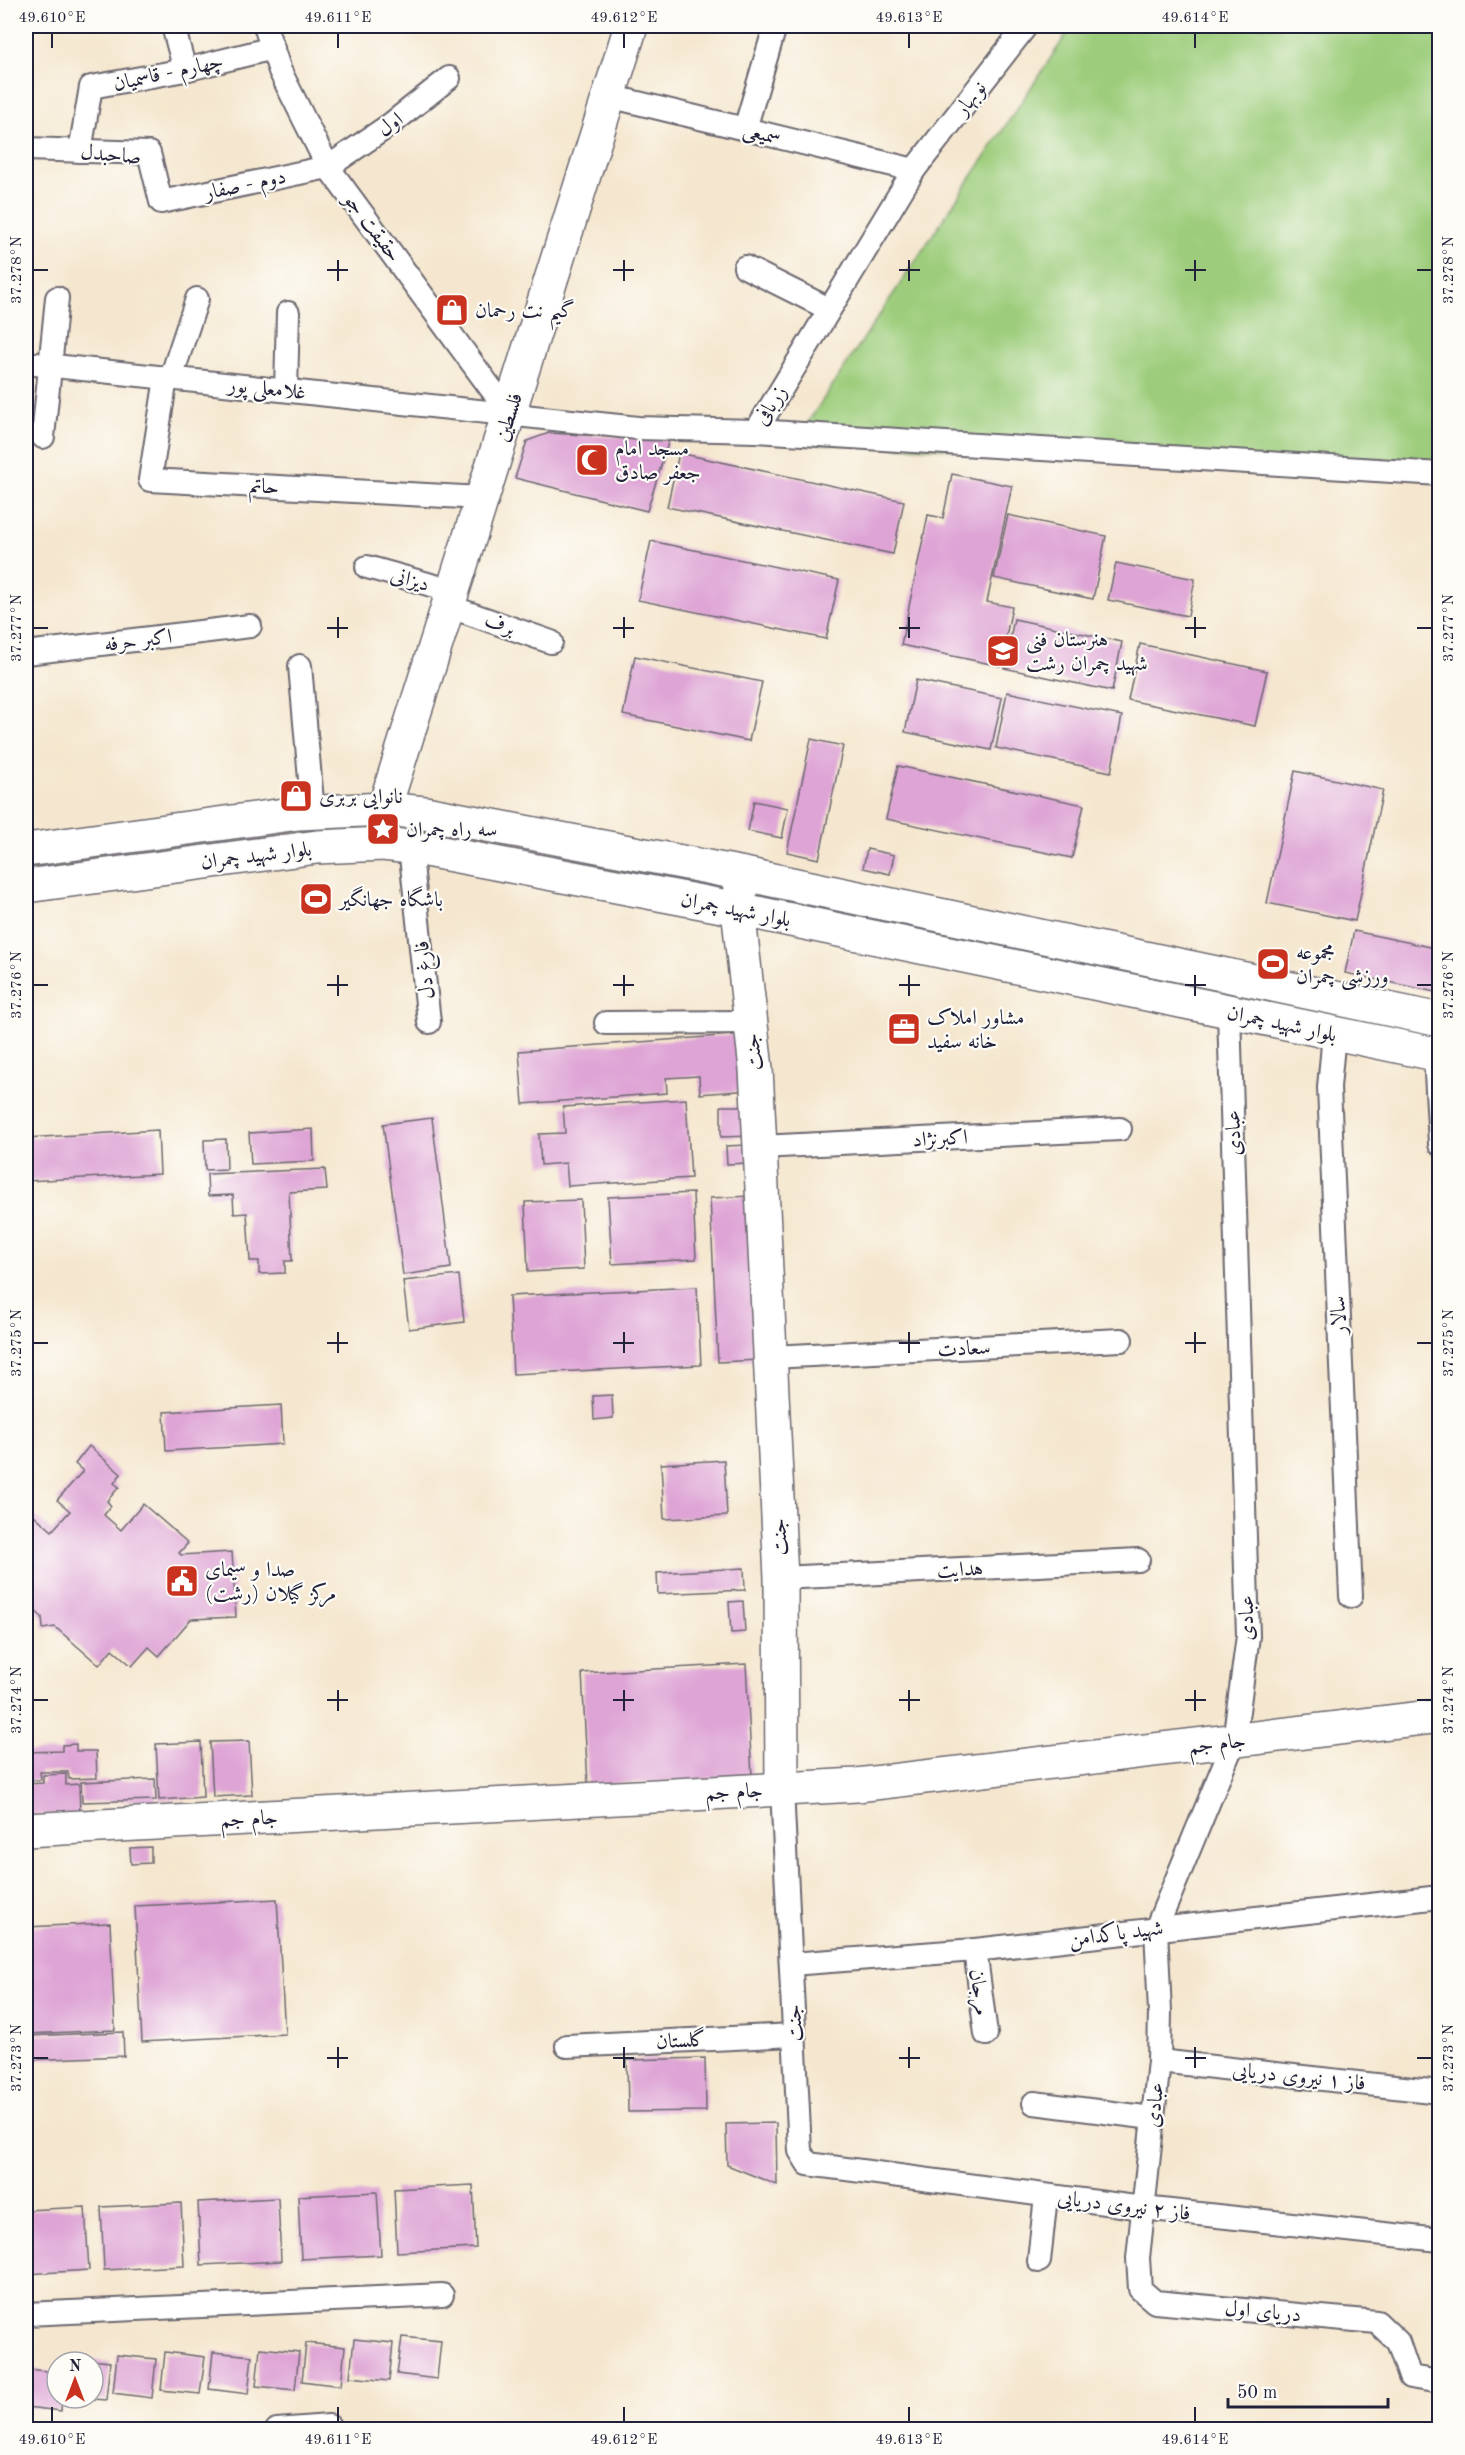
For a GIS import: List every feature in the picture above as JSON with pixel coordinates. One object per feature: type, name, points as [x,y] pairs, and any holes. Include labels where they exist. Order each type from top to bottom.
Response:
[{"type":"main road","name":"فلسطین","points":[[384,809],[631,26]]},
{"type":"main road","name":"بلوار شهید چمران","points":[[26,850],[313,813],[384,809],[436,815],[744,874],[1440,1020]]},
{"type":"main road","name":"بلوار شهید چمران","points":[[26,886],[317,847],[383,844],[410,847],[738,909],[1334,1034],[1438,1049]]},
{"type":"main road","name":"جنت","points":[[744,874],[738,909],[756,1069],[781,1578],[782,1789]]},
{"type":"main road","points":[[855,933],[862,899]]},
{"type":"main road","name":"جام جم","points":[[26,1830],[857,1785],[1440,1716]]},
{"type":"street","points":[[173,26],[184,70]]},
{"type":"street","name":"حقیقت جو","points":[[265,26],[280,71],[328,167],[509,412]]},
{"type":"street","name":"نوبهار","points":[[914,170],[1026,26]]},
{"type":"street","points":[[745,129],[774,30]]},
{"type":"street","name":"چهارم - قاسمیان","points":[[80,151],[91,87],[184,70],[273,48]]},
{"type":"street","name":"اول","points":[[328,167],[391,124],[449,78]]},
{"type":"street","name":"سمیعی","points":[[609,96],[914,170]]},
{"type":"street","name":"صاحبدل","points":[[26,149],[149,153],[161,202]]},
{"type":"street","name":"دوم - صفار","points":[[161,202],[328,167]]},
{"type":"street","name":"زربافی","points":[[509,412],[638,428],[756,432],[914,170]]},
{"type":"street","points":[[745,267],[829,309]]},
{"type":"street","points":[[43,437],[48,365],[57,298]]},
{"type":"street","points":[[168,378],[197,298]]},
{"type":"street","points":[[286,390],[288,313]]},
{"type":"street","name":"غلامعلی پور","points":[[26,363],[509,412]]},
{"type":"street","name":"حاتم","points":[[168,378],[150,480],[482,498]]},
{"type":"street","points":[[756,432],[1440,474]]},
{"type":"street","name":"دیزانی","points":[[367,567],[451,599]]},
{"type":"street","name":"برف","points":[[451,599],[551,642]]},
{"type":"street","name":"اکبر حرفه","points":[[26,653],[250,626]]},
{"type":"street","points":[[300,666],[313,813]]},
{"type":"street","name":"فارغ دل","points":[[410,847],[429,1022]]},
{"type":"street","name":"عبادی","points":[[1143,2208],[1159,2061],[1160,2012],[1156,1929],[1234,1741],[1248,1635],[1229,1012]]},
{"type":"street","points":[[606,1023],[749,1022]]},
{"type":"street","name":"سالار","points":[[1334,1034],[1329,1088],[1351,1596]]},
{"type":"street","points":[[1438,1049],[1440,1144]]},
{"type":"street","name":"اکبرنژاد","points":[[760,1147],[1120,1129]]},
{"type":"street","name":"سعادت","points":[[770,1357],[1121,1340]]},
{"type":"street","name":"هدایت","points":[[781,1578],[1138,1560]]},
{"type":"street","name":"جنت","points":[[782,1789],[801,2151],[808,2164]]},
{"type":"street","name":"شهید پاکدامن","points":[[791,1964],[975,1950],[1440,1897]]},
{"type":"street","name":"مرجان","points":[[975,1950],[986,2034]]},
{"type":"street","name":"گلستان","points":[[567,2046],[795,2035]]},
{"type":"street","name":"فاز ۱ نیروی دریایی","points":[[1159,2061],[1440,2092]]},
{"type":"street","points":[[1034,2103],[1152,2118]]},
{"type":"street","name":"فاز ۲ نیروی دریایی","points":[[808,2164],[1143,2208],[1440,2240]]},
{"type":"street","points":[[1039,2261],[1046,2196]]},
{"type":"street","name":"دریای اول","points":[[1143,2208],[1138,2258],[1140,2289],[1155,2302],[1377,2322],[1398,2342],[1410,2377],[1440,2382]]},
{"type":"street","points":[[26,2314],[442,2295]]},
{"type":"street","points":[[278,2430],[328,2426]]},
{"type":"green space","points":[[1072,26],[1439,26],[1439,467],[794,443]]},
{"type":"building","name":"مسجد امام جعفر صادق","points":[[549,433],[669,440],[647,511],[515,478],[527,441]]},
{"type":"building","points":[[679,453],[904,501],[893,554],[667,507]]},
{"type":"building","points":[[952,474],[1012,486],[987,602],[1012,607],[1000,666],[901,645],[928,515],[943,518]]},
{"type":"building","points":[[1008,515],[1106,536],[1093,599],[994,578]]},
{"type":"building","points":[[651,541],[839,580],[826,639],[638,600]]},
{"type":"building","points":[[1116,563],[1195,579],[1188,616],[1108,600]]},
{"type":"building","points":[[1014,619],[1122,642],[1112,691],[1004,668]]},
{"type":"building","points":[[1140,644],[1267,671],[1255,726],[1128,700]]},
{"type":"building","points":[[635,656],[762,682],[749,741],[623,715]]},
{"type":"building","points":[[916,680],[1002,698],[991,750],[905,732]]},
{"type":"building","points":[[1007,692],[1122,716],[1111,772],[996,748]]},
{"type":"building","points":[[811,739],[843,746],[819,859],[787,852]]},
{"type":"building","points":[[898,766],[1084,805],[1072,858],[886,819]]},
{"type":"building","points":[[1295,771],[1383,790],[1355,921],[1267,903]]},
{"type":"building","points":[[754,801],[788,808],[782,838],[748,831]]},
{"type":"building","points":[[867,849],[894,855],[890,874],[863,868]]},
{"type":"building","points":[[1354,931],[1440,949],[1440,993],[1345,973]]},
{"type":"building","points":[[747,1034],[751,1090],[700,1094],[699,1076],[666,1078],[667,1093],[523,1104],[519,1051]]},
{"type":"building","points":[[686,1099],[691,1178],[568,1186],[566,1163],[541,1165],[539,1134],[565,1133],[563,1107]]},
{"type":"building","points":[[721,1106],[750,1106],[750,1136],[721,1137]]},
{"type":"building","points":[[432,1118],[451,1268],[403,1275],[383,1124]]},
{"type":"building","points":[[313,1129],[314,1161],[251,1164],[249,1133]]},
{"type":"building","points":[[158,1130],[160,1174],[26,1181],[26,1138]]},
{"type":"building","points":[[226,1139],[227,1169],[205,1170],[204,1140]]},
{"type":"building","points":[[747,1145],[748,1163],[727,1164],[726,1146]]},
{"type":"building","points":[[325,1169],[327,1190],[289,1192],[292,1261],[285,1261],[285,1273],[259,1274],[259,1261],[250,1261],[247,1213],[234,1214],[233,1195],[208,1196],[207,1174]]},
{"type":"building","points":[[693,1193],[696,1259],[612,1264],[608,1197]]},
{"type":"building","points":[[751,1196],[759,1360],[718,1362],[710,1198]]},
{"type":"building","points":[[581,1200],[584,1269],[528,1272],[525,1202]]},
{"type":"building","points":[[459,1275],[464,1322],[409,1329],[403,1281]]},
{"type":"building","points":[[697,1287],[701,1365],[513,1374],[509,1296]]},
{"type":"building","points":[[612,1395],[613,1418],[594,1420],[593,1396]]},
{"type":"building","points":[[281,1405],[283,1444],[166,1451],[164,1412]]},
{"type":"building","points":[[89,1446],[121,1474],[114,1483],[119,1487],[107,1501],[111,1506],[104,1515],[121,1530],[143,1504],[188,1543],[179,1553],[181,1555],[232,1552],[236,1617],[191,1619],[159,1656],[149,1647],[132,1666],[112,1649],[99,1665],[55,1627],[43,1629],[42,1617],[26,1603],[26,1508],[52,1531],[70,1511],[57,1500],[83,1471],[75,1464]]},
{"type":"building","points":[[724,1460],[727,1516],[664,1519],[661,1464]]},
{"type":"building","points":[[744,1568],[745,1590],[658,1594],[657,1573]]},
{"type":"building","points":[[743,1601],[745,1632],[731,1633],[729,1602]]},
{"type":"building","points":[[746,1664],[752,1777],[588,1785],[582,1673]]},
{"type":"building","points":[[249,1741],[252,1795],[213,1797],[210,1742]]},
{"type":"building","points":[[201,1742],[203,1797],[159,1800],[156,1744]]},
{"type":"building","points":[[76,1744],[76,1751],[96,1751],[97,1778],[69,1779],[68,1772],[40,1772],[41,1780],[26,1780],[26,1752],[62,1751],[62,1745]]},
{"type":"building","points":[[66,1774],[66,1785],[79,1784],[80,1814],[26,1815],[26,1784],[43,1783],[43,1775]]},
{"type":"building","points":[[155,1779],[156,1800],[82,1802],[81,1782]]},
{"type":"building","points":[[151,1847],[151,1863],[131,1864],[130,1848]]},
{"type":"building","points":[[277,1899],[285,2034],[142,2042],[135,1906]]},
{"type":"building","points":[[110,1923],[115,2030],[26,2034],[26,1927]]},
{"type":"building","points":[[123,2032],[124,2056],[26,2060],[26,2036]]},
{"type":"building","points":[[705,2058],[706,2111],[628,2112],[627,2060]]},
{"type":"building","points":[[776,2123],[777,2185],[727,2165],[726,2124]]},
{"type":"building","points":[[473,2185],[476,2248],[397,2252],[394,2189]]},
{"type":"building","points":[[377,2192],[381,2255],[301,2259],[298,2196]]},
{"type":"building","points":[[278,2198],[281,2261],[201,2265],[198,2202]]},
{"type":"building","points":[[181,2203],[184,2266],[104,2270],[101,2207]]},
{"type":"building","points":[[85,2207],[89,2270],[26,2274],[26,2210]]},
{"type":"building","points":[[402,2337],[441,2341],[437,2379],[397,2374]]},
{"type":"building","points":[[354,2339],[393,2343],[389,2381],[350,2377]]},
{"type":"building","points":[[306,2343],[345,2347],[341,2386],[302,2381]]},
{"type":"building","points":[[260,2348],[299,2352],[295,2390],[256,2386]]},
{"type":"building","points":[[165,2352],[205,2357],[200,2394],[161,2390]]},
{"type":"building","points":[[213,2352],[252,2356],[248,2394],[209,2389]]},
{"type":"building","points":[[117,2355],[156,2359],[152,2398],[113,2393]]},
{"type":"building","points":[[105,2361],[110,2362],[105,2400]]},
{"type":"building","points":[[26,2369],[45,2371],[45,2409],[26,2407]]},
{"type":"place","name":"گیم نت رحمان","points":[[452,310]]},
{"type":"place","name":"مسجد امام جعفر صادق","points":[[592,460]]},
{"type":"place","name":"هنرستان فنی شهید چمران رشت","points":[[1003,651]]},
{"type":"place","name":"نانوایی بربری","points":[[296,796]]},
{"type":"place","name":"سه راه چمران","points":[[383,829]]},
{"type":"place","name":"باشگاه جهانگیر","points":[[316,899]]},
{"type":"place","name":"مجموعه ورزشی چمران","points":[[1273,964]]},
{"type":"place","name":"مشاور املاک خانه سفید","points":[[904,1029]]},
{"type":"place","name":"صدا و سیمای مرکز گیلان (رشت)","points":[[182,1581]]}]
